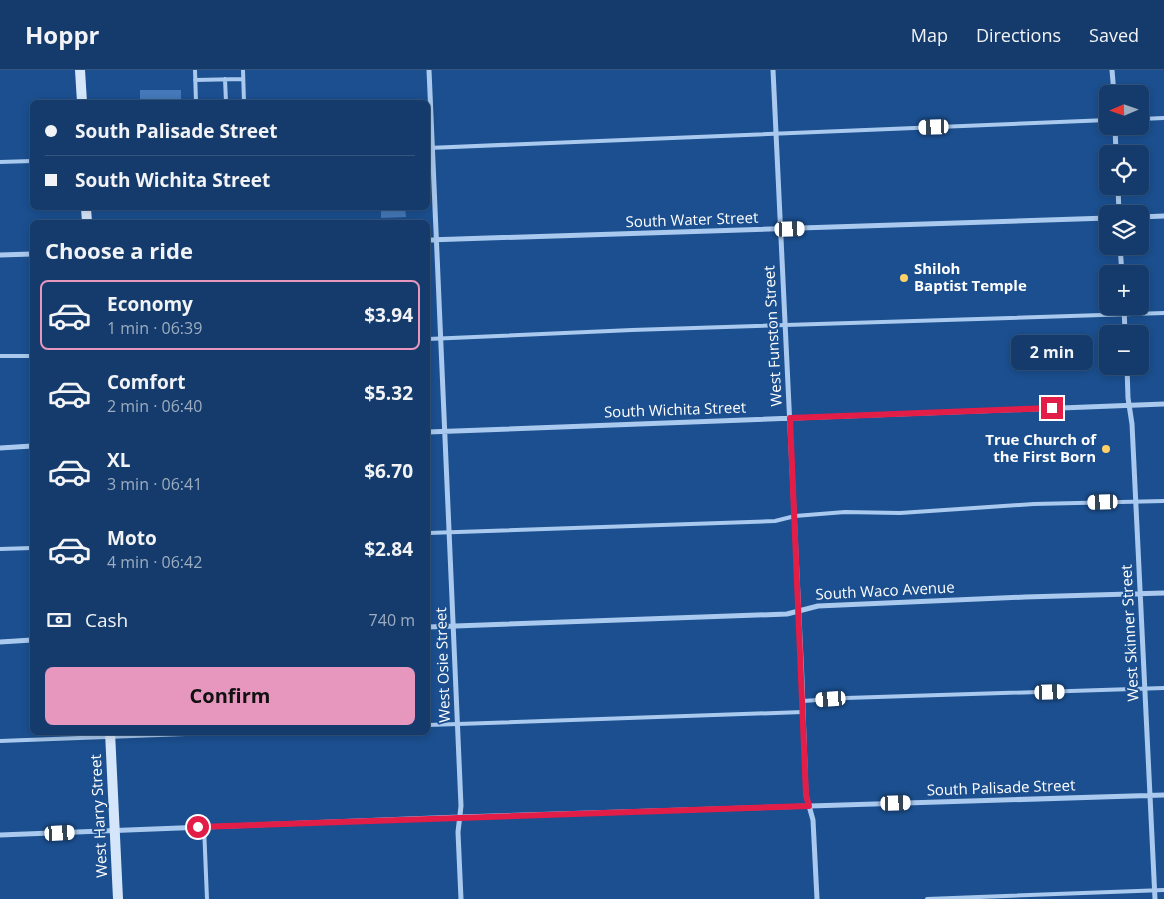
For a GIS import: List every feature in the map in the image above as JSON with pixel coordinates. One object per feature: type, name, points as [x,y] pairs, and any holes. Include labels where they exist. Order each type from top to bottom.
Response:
[{"type":"street","points":[[80,70],[82,100]]},
{"type":"street","name":"West Osie Street","points":[[429,70],[429,100]]},
{"type":"street","name":"West Funston Street","points":[[773,70],[804,712],[806,795],[813,820],[817,899]]},
{"type":"street","points":[[1112,70],[1113,85]]},
{"type":"street","name":"West Osie Street","points":[[430,148],[437,240],[455,627],[461,806],[458,832],[461,899]]},
{"type":"street","points":[[1149,217],[1164,216]]},
{"type":"street","name":"South Water Street","points":[[430,240],[1099,218]]},
{"type":"street","points":[[0,255],[30,254]]},
{"type":"street","name":"West Skinner Street","points":[[1127,375],[1132,424],[1141,594],[1155,899]]},
{"type":"street","name":"South Wichita Street","points":[[430,432],[1164,404]]},
{"type":"street","points":[[0,448],[30,446]]},
{"type":"street","name":"South Waco Avenue","points":[[430,628],[787,614],[828,605],[1025,596],[1164,593]]},
{"type":"street","points":[[0,642],[30,640]]},
{"type":"street","name":"West Harry Street","points":[[110,735],[118,899]]},
{"type":"street","name":"South Palisade Street","points":[[0,835],[460,817],[1164,795]]},
{"type":"lane","points":[[195,70],[196,100]]},
{"type":"lane","points":[[243,70],[244,100]]},
{"type":"lane","points":[[195,80],[243,78]]},
{"type":"lane","points":[[225,79],[226,100]]},
{"type":"lane","points":[[1149,119],[1164,118]]},
{"type":"lane","points":[[430,148],[1099,120]]},
{"type":"lane","points":[[0,162],[30,161]]},
{"type":"lane","points":[[1149,313],[1164,313]]},
{"type":"lane","points":[[430,339],[1099,315]]},
{"type":"lane","points":[[0,356],[30,356]]},
{"type":"lane","points":[[430,533],[730,523],[775,521],[795,516],[845,512],[900,513],[1034,504],[1164,501]]},
{"type":"lane","points":[[0,549],[30,548]]},
{"type":"lane","points":[[803,701],[1164,688]]},
{"type":"lane","points":[[430,725],[804,712]]},
{"type":"lane","points":[[0,741],[110,735]]},
{"type":"lane","points":[[204,826],[207,899]]},
{"type":"lane","points":[[927,899],[1164,890]]},
{"type":"building","points":[[140,90],[181,90],[181,100],[140,100]]},
{"type":"building","points":[[381,210],[405,210],[406,217],[381,218]]},
{"type":"place","name":"Shiloh Baptist Temple","points":[[904,278]]},
{"type":"place","name":"True Church of the First Born","points":[[1106,449]]},
{"type":"route","points":[[198,827],[809,806],[806,795],[790,418],[1052,408]]}]
